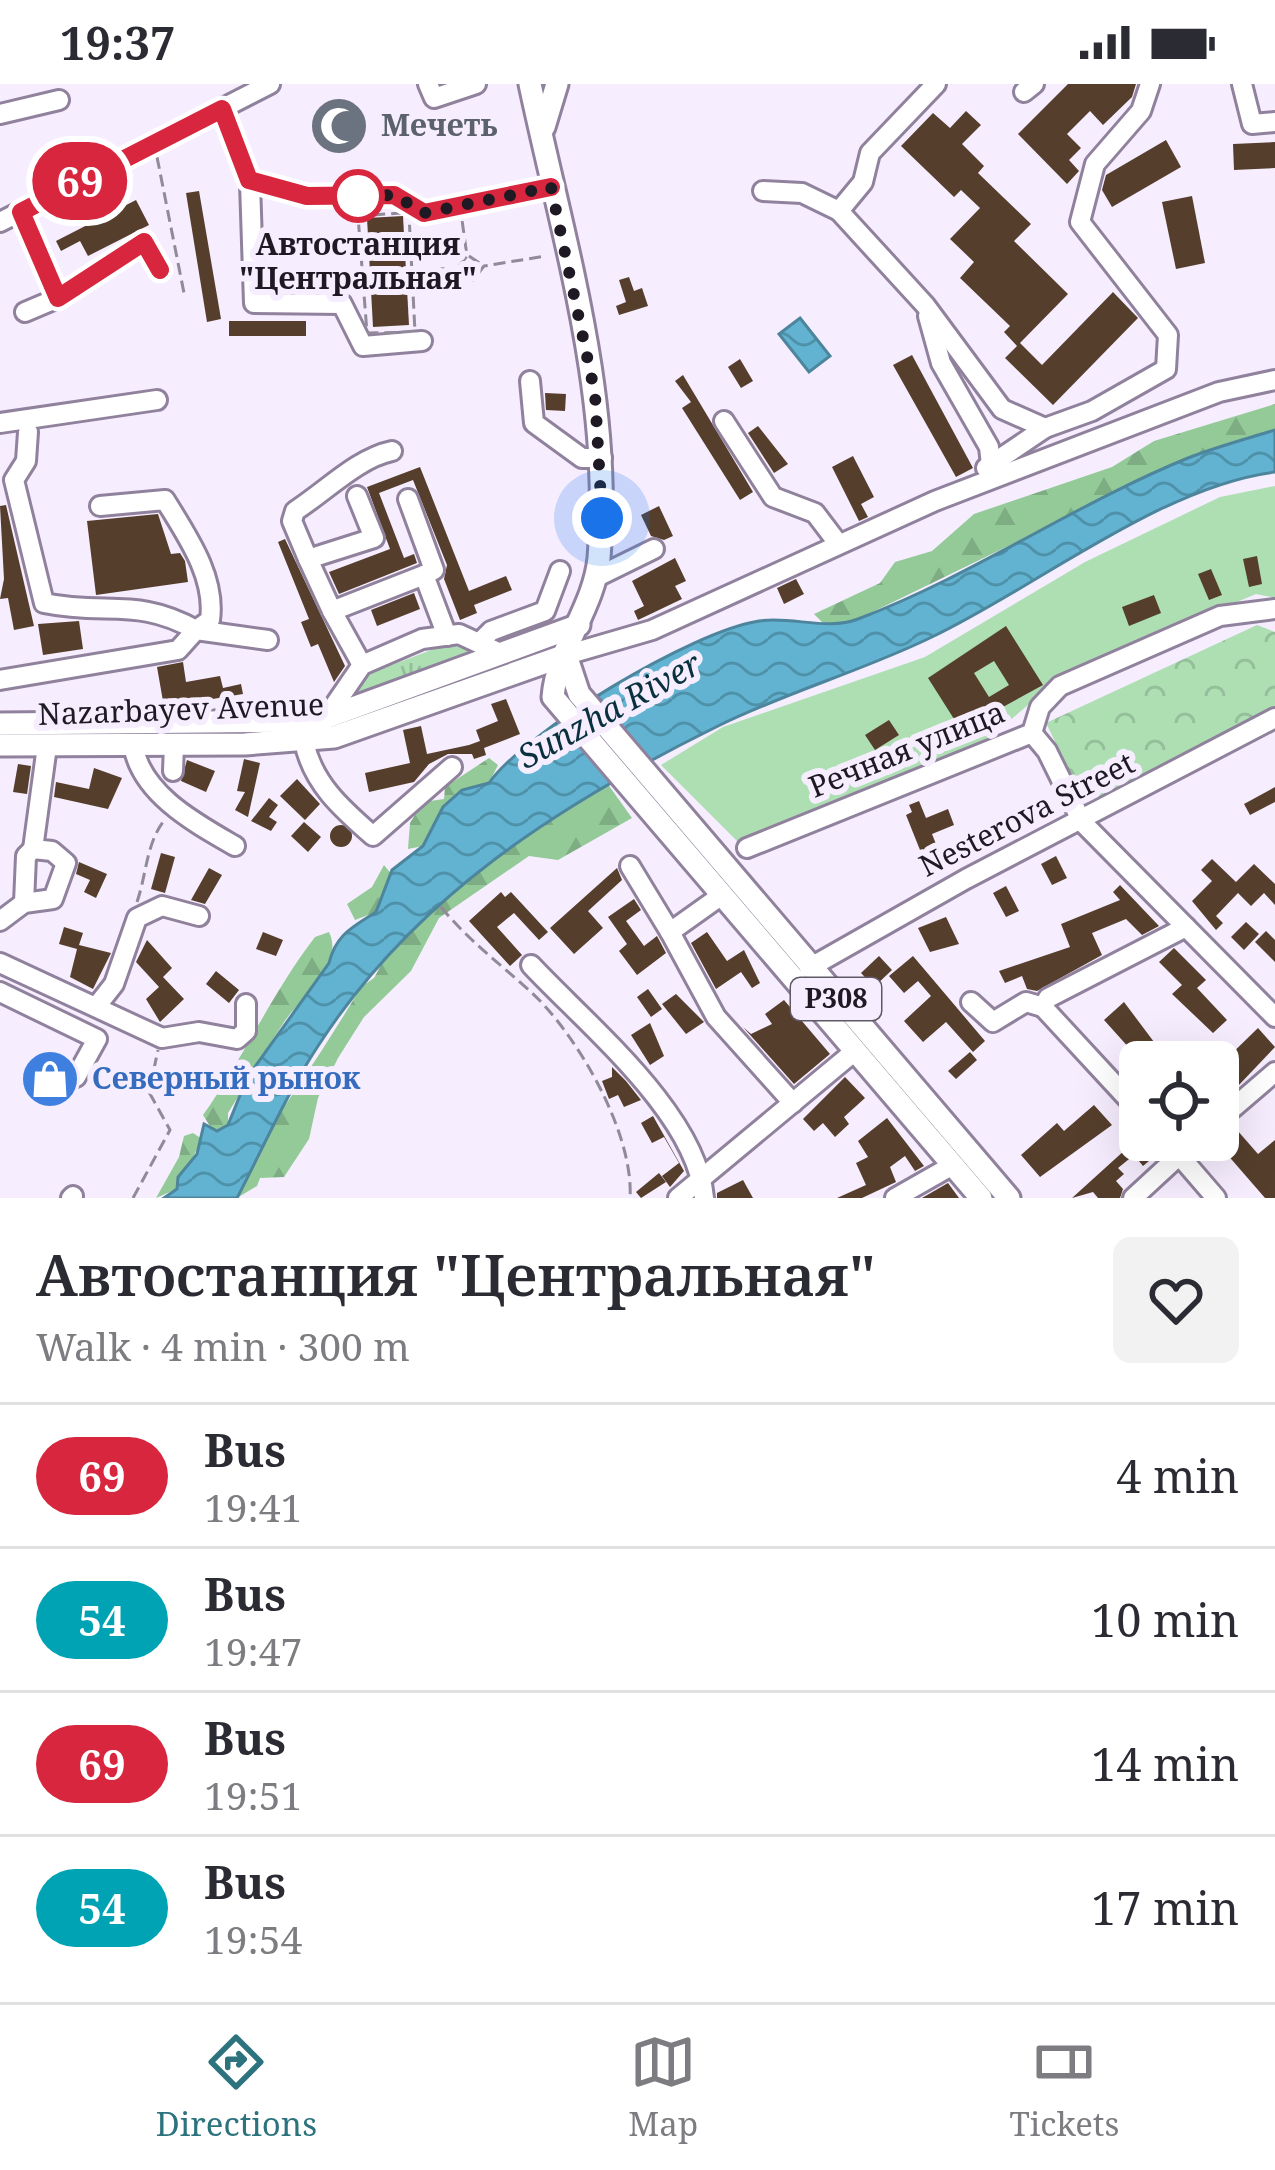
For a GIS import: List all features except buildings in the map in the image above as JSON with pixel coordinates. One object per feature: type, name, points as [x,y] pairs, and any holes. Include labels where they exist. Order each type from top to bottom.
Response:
[{"type":"main road","points":[[530,84],[595,394],[602,458],[597,577],[566,655],[565,701]]},
{"type":"main road","points":[[542,139],[557,84]]},
{"type":"main road","name":"Nazarbayev Avenue","points":[[0,746],[304,741],[361,729],[579,625]]},
{"type":"main road","points":[[506,659],[566,655]]},
{"type":"main road","name":"Nazarbayev Avenue","points":[[0,724],[196,726],[325,719],[506,659],[566,655]]},
{"type":"main road","points":[[506,659],[526,681],[565,701],[659,804]]},
{"type":"main road","name":"P308","points":[[659,804],[722,895],[981,1198]]},
{"type":"main road","name":"P308","points":[[659,804],[1009,1198]]},
{"type":"street","points":[[0,222],[269,84]]},
{"type":"street","points":[[428,84],[434,98],[476,84]]},
{"type":"street","points":[[839,211],[863,182],[870,153],[936,84]]},
{"type":"street","points":[[961,491],[1045,428],[1092,410],[1166,369],[1168,335],[1080,222],[1095,164],[1141,111],[1150,84]]},
{"type":"street","points":[[1242,84],[1252,124],[1275,122]]},
{"type":"street","points":[[0,114],[59,100]]},
{"type":"street","points":[[222,109],[249,180],[254,303],[342,304],[363,346],[422,340]]},
{"type":"street","points":[[249,180],[307,196],[394,195],[424,213],[551,187]]},
{"type":"street","points":[[763,191],[802,194],[839,211],[925,305],[1003,409],[1045,428]]},
{"type":"street","points":[[21,212],[58,298]]},
{"type":"street","points":[[25,312],[58,298],[144,242],[160,270]]},
{"type":"street","points":[[925,305],[940,363],[989,447],[991,465]]},
{"type":"street","points":[[566,655],[652,630],[837,542],[961,491],[1219,392],[1275,380]]},
{"type":"street","points":[[530,381],[534,423],[582,458],[602,458]]},
{"type":"street","points":[[0,423],[157,400]]},
{"type":"street","points":[[724,421],[773,497],[815,513],[837,542]]},
{"type":"street","points":[[28,432],[26,461],[14,480],[44,603],[81,610],[162,611],[196,630],[268,640]]},
{"type":"street","points":[[362,665],[292,521],[295,512],[351,476],[367,456],[392,452]]},
{"type":"street","points":[[308,559],[374,538],[357,496]]},
{"type":"street","points":[[332,611],[434,571],[408,499]]},
{"type":"street","points":[[0,680],[178,650],[210,620],[213,597],[192,544],[165,500],[100,506]]},
{"type":"street","points":[[597,577],[653,549]]},
{"type":"street","points":[[479,643],[491,631],[544,611],[560,571]]},
{"type":"street","points":[[424,575],[447,636]]},
{"type":"street","name":"Речная улица","points":[[747,848],[1032,733],[1040,707],[1060,686],[1220,616],[1271,608]]},
{"type":"street","points":[[325,719],[362,665],[422,639],[447,636],[479,643],[506,659]]},
{"type":"street","name":"Nesterova Street","points":[[809,968],[966,879],[1275,718]]},
{"type":"street","points":[[1032,733],[1047,751],[1082,822],[1275,1017]]},
{"type":"street","points":[[304,741],[308,759],[328,795],[373,836],[452,767]]},
{"type":"street","points":[[133,745],[136,760],[174,807],[235,846]]},
{"type":"street","points":[[173,771],[174,745]]},
{"type":"street","points":[[24,903],[26,856],[33,849],[47,746]]},
{"type":"street","points":[[0,921],[24,903],[53,899],[65,863],[52,850],[33,849]]},
{"type":"street","points":[[630,866],[716,1017],[793,1102]]},
{"type":"street","points":[[670,932],[722,895]]},
{"type":"street","points":[[96,1007],[115,984],[131,925],[142,913],[162,906],[199,916]]},
{"type":"street","points":[[1043,1006],[1048,998],[1186,927]]},
{"type":"street","points":[[0,964],[162,1038],[199,1032],[237,1039],[247,1031],[246,1004]]},
{"type":"street","points":[[531,965],[664,1107],[704,1188]]},
{"type":"street","points":[[0,992],[97,1039],[76,1077]]},
{"type":"street","points":[[971,1002],[993,1022],[1026,1002],[1043,1006],[1119,1089]]},
{"type":"street","points":[[678,1198],[704,1188],[793,1102],[855,1051]]},
{"type":"street","points":[[1239,1103],[1275,1072]]},
{"type":"street","points":[[1133,1198],[1161,1161]]},
{"type":"street","points":[[1184,1161],[1216,1198]]},
{"type":"street","points":[[896,1198],[953,1166]]},
{"type":"path","points":[[154,143],[185,298]]},
{"type":"path","points":[[459,268],[467,256],[460,206]]},
{"type":"path","points":[[409,215],[413,270],[415,332],[367,333],[358,216],[409,215]]},
{"type":"path","points":[[467,256],[484,266],[547,256]]},
{"type":"path","points":[[413,270],[459,268],[473,280],[484,266]]},
{"type":"path","points":[[131,925],[154,833],[174,807]]},
{"type":"path","points":[[441,907],[474,945],[533,993],[580,1051],[619,1136],[630,1198]]},
{"type":"path","points":[[133,1198],[170,1130],[148,1084],[162,1038]]},
{"type":"green space","points":[[1275,404],[1275,430],[1187,459],[854,621],[825,625],[814,614],[880,583],[895,562],[932,551],[974,514],[1112,467],[1154,441]]},
{"type":"green space","points":[[1275,486],[1275,598],[1256,594],[1063,675],[987,740],[747,851],[661,765],[723,727],[925,657],[1085,562],[1220,497]]},
{"type":"green space","points":[[1257,625],[1275,632],[1275,716],[1090,813],[1046,723]]},
{"type":"green space","points":[[447,644],[476,652],[351,701],[371,673]]},
{"type":"green space","points":[[489,758],[498,765],[489,783],[443,807],[423,846],[408,849],[410,823],[423,802],[444,799],[445,787]]},
{"type":"green space","points":[[607,783],[632,818],[558,860],[529,856],[439,918],[411,971],[364,1017],[338,1058],[318,1098],[309,1139],[284,1177],[260,1178],[257,1186],[237,1198],[220,1198],[361,987],[374,978],[396,938],[458,873]]},
{"type":"green space","points":[[384,865],[393,876],[376,912],[355,920],[347,904],[372,887]]},
{"type":"green space","points":[[329,932],[332,945],[326,969],[277,1033],[228,1113],[228,1125],[213,1131],[203,1115],[300,958],[315,937]]},
{"type":"green space","points":[[193,1133],[202,1139],[177,1189],[156,1198],[179,1157],[184,1136]]},
{"type":"water","points":[[800,318],[830,356],[809,372],[779,334]]},
{"type":"water","name":"Sunzha River","points":[[1275,430],[1275,472],[1232,481],[1145,517],[934,636],[716,727],[547,822],[445,900],[356,993],[307,1064],[237,1198],[164,1198],[177,1189],[178,1177],[197,1154],[204,1124],[217,1131],[228,1125],[247,1078],[329,963],[336,945],[376,912],[392,870],[423,846],[443,807],[462,790],[489,783],[508,762],[573,712],[654,663],[730,629],[771,620],[834,624],[858,619],[942,582],[1146,476]]},
{"type":"bus line","name":"69","points":[[160,270],[144,242],[58,298],[21,212],[222,109],[249,180],[307,196],[394,195],[424,213],[551,187]]},
{"type":"place","name":"Мечеть","points":[[339,126]]},
{"type":"place","name":"Автостанция \"Центральная\"","points":[[358,196]]},
{"type":"place","name":"Северный рынок","points":[[50,1079]]},
{"type":"route","points":[[358,196],[351,196],[394,195],[424,213],[551,187],[595,394],[602,518]]}]
